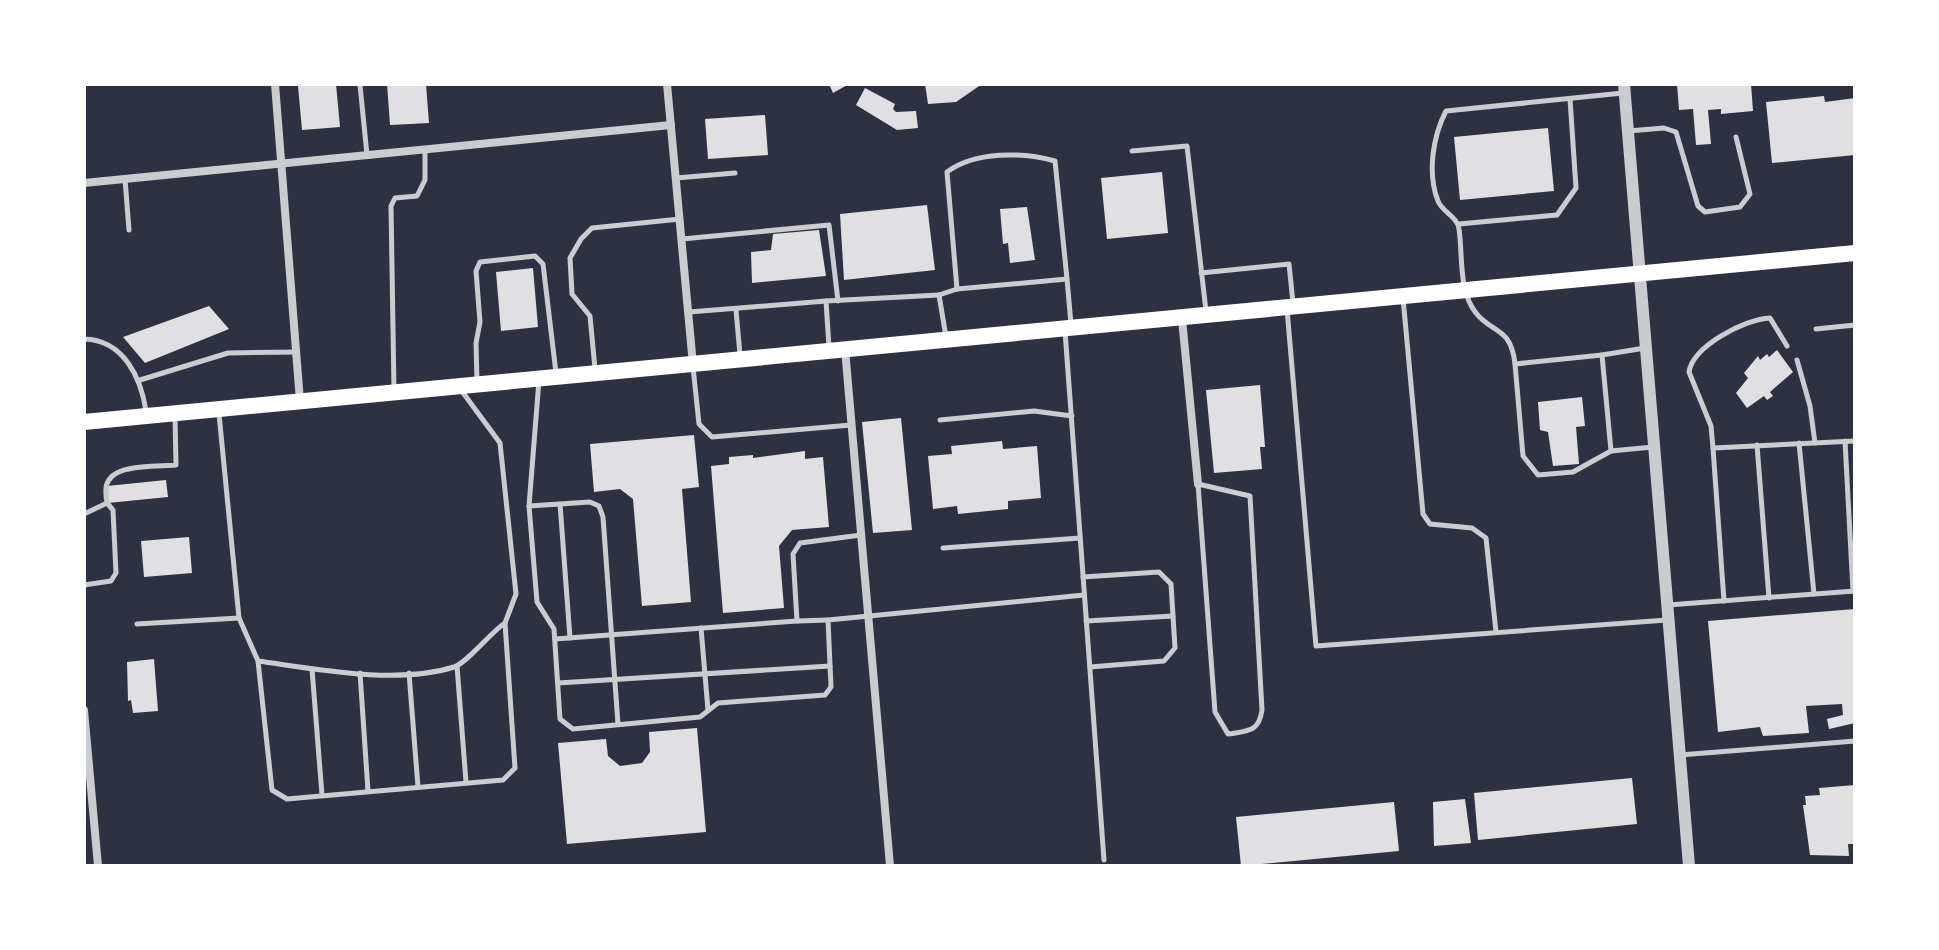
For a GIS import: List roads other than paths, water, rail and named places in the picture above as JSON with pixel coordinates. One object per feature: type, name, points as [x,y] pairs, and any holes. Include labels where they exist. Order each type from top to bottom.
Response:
[{"type":"main road","points":[[84,422],[1855,253]]},
{"type":"street","points":[[275,84],[300,401]]},
{"type":"street","points":[[667,84],[693,365]]},
{"type":"street","points":[[1624,89],[1689,866]]},
{"type":"street","points":[[84,183],[671,125]]},
{"type":"street","points":[[1182,319],[1198,484]]},
{"type":"street","points":[[837,350],[851,425],[890,866]]},
{"type":"street","points":[[84,710],[98,866]]},
{"type":"lane","points":[[360,85],[367,156]]},
{"type":"lane","points":[[1624,89],[1570,99],[1446,111],[1437,128],[1432,170],[1438,203],[1459,224],[1465,291],[1477,315],[1506,337],[1515,364],[1523,456],[1538,475],[1573,472],[1611,451],[1654,447]]},
{"type":"lane","points":[[1459,224],[1557,215],[1576,188],[1570,99]]},
{"type":"lane","points":[[1627,131],[1664,128],[1676,132],[1698,206],[1705,212],[1740,207],[1750,194],[1736,137]]},
{"type":"lane","points":[[1132,151],[1187,146],[1206,316]]},
{"type":"lane","points":[[394,392],[391,206],[395,198],[417,196],[425,180],[425,150]]},
{"type":"lane","points":[[957,289],[947,172],[960,162],[1028,153],[1055,161],[1067,279],[1072,416],[1104,860]]},
{"type":"lane","points":[[676,178],[735,173]]},
{"type":"lane","points":[[125,179],[129,230]]},
{"type":"lane","points":[[596,374],[590,316],[572,294],[570,258],[592,228],[680,219]]},
{"type":"lane","points":[[682,239],[829,225],[838,301]]},
{"type":"lane","points":[[477,385],[476,343],[480,322],[476,271],[480,262],[535,256],[543,264],[548,378],[529,506],[537,602],[554,629],[560,719],[573,729],[700,717],[718,703],[825,695],[831,687],[828,620]]},
{"type":"lane","points":[[1201,273],[1289,264],[1316,646],[1668,620]]},
{"type":"lane","points":[[688,312],[939,295],[957,289],[1067,279]]},
{"type":"lane","points":[[939,295],[947,340]]},
{"type":"lane","points":[[1403,297],[1423,514],[1430,524],[1472,528],[1486,538],[1496,632]]},
{"type":"lane","points":[[826,301],[837,350]]},
{"type":"lane","points":[[736,310],[741,360]]},
{"type":"lane","points":[[1724,601],[1711,426],[1705,404],[1691,380],[1690,364],[1697,354],[1755,318],[1770,318],[1787,346]]},
{"type":"lane","points":[[1816,329],[1855,325]]},
{"type":"lane","points":[[84,339],[107,346],[132,363],[140,380],[147,416]]},
{"type":"lane","points":[[1515,364],[1645,348]]},
{"type":"lane","points":[[140,380],[228,353],[296,352]]},
{"type":"lane","points":[[1602,355],[1611,451]]},
{"type":"lane","points":[[1797,360],[1810,406],[1815,443]]},
{"type":"lane","points":[[693,365],[699,424],[712,437],[851,425]]},
{"type":"lane","points":[[218,409],[239,618],[258,661],[269,785],[275,794],[287,799],[503,780],[515,768],[505,623],[516,594],[500,443],[458,386]]},
{"type":"lane","points":[[940,420],[1034,411],[1072,416]]},
{"type":"lane","points":[[84,585],[111,581],[116,573],[113,510],[107,503],[105,486],[119,471],[176,465],[175,413]]},
{"type":"lane","points":[[1667,605],[1854,591],[1845,441]]},
{"type":"lane","points":[[1713,448],[1855,441]]},
{"type":"lane","points":[[1799,443],[1814,594]]},
{"type":"lane","points":[[1757,445],[1769,598]]},
{"type":"lane","points":[[1198,484],[1250,496],[1262,710],[1260,724],[1252,731],[1228,734],[1215,712],[1198,484]]},
{"type":"lane","points":[[529,506],[590,502],[599,506],[603,517],[618,724]]},
{"type":"lane","points":[[84,514],[107,503]]},
{"type":"lane","points":[[560,504],[570,638]]},
{"type":"lane","points":[[797,621],[793,554],[800,543],[861,535]]},
{"type":"lane","points":[[943,548],[1080,538]]},
{"type":"lane","points":[[1083,577],[1159,572],[1171,584],[1175,648],[1171,657],[1164,661],[1090,667]]},
{"type":"lane","points":[[555,639],[828,620],[1084,595]]},
{"type":"lane","points":[[1086,621],[1173,616]]},
{"type":"lane","points":[[137,624],[239,618]]},
{"type":"lane","points":[[258,661],[360,673],[409,673],[457,666],[505,623]]},
{"type":"lane","points":[[701,628],[708,711]]},
{"type":"lane","points":[[457,666],[466,782]]},
{"type":"lane","points":[[558,683],[830,666]]},
{"type":"lane","points":[[312,669],[322,795]]},
{"type":"lane","points":[[360,673],[368,791]]},
{"type":"lane","points":[[409,673],[418,787]]},
{"type":"lane","points":[[1679,755],[1855,741]]}]
